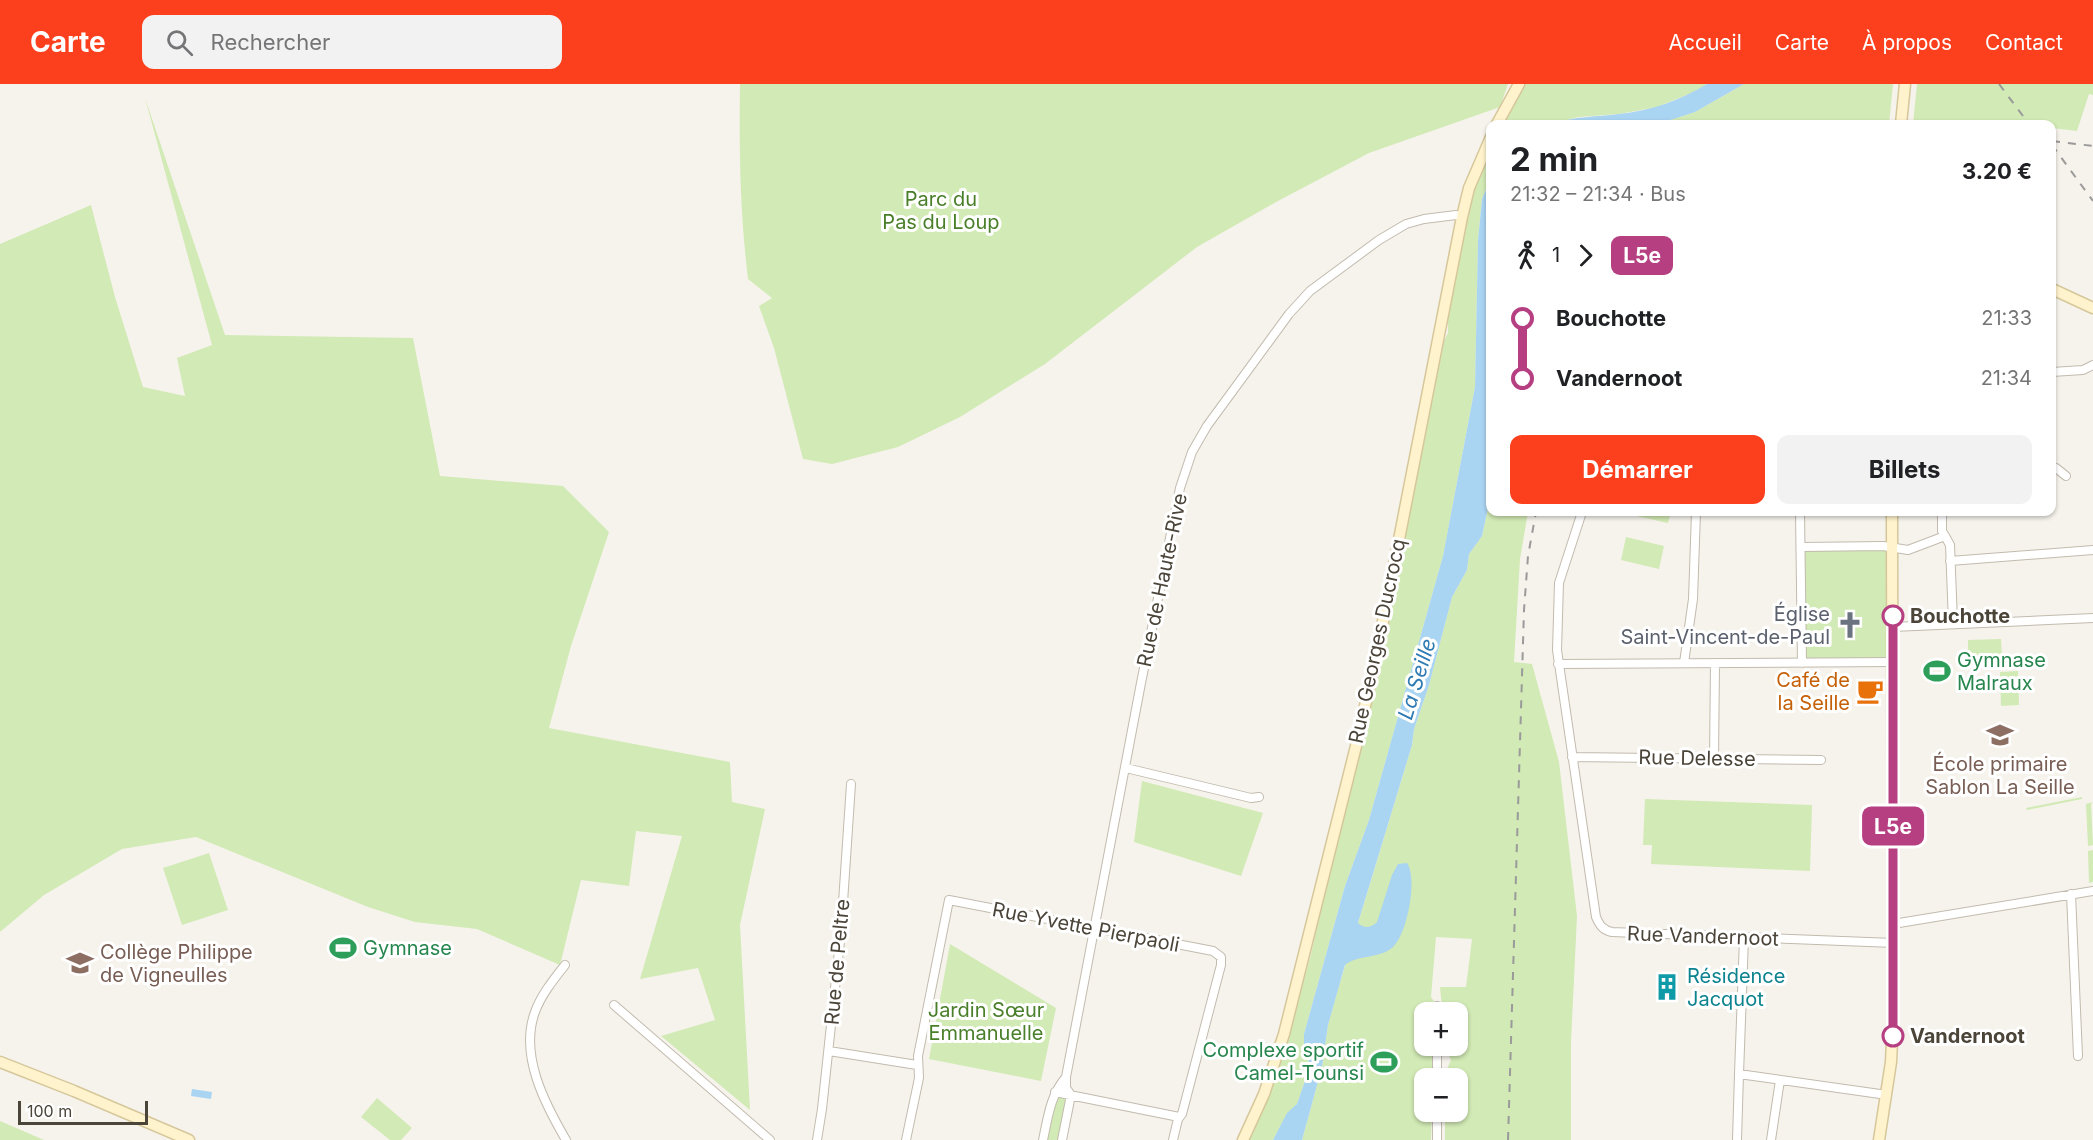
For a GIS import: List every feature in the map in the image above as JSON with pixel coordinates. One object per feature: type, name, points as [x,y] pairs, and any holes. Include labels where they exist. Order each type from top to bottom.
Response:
[{"type":"street","points":[[1499,120],[1519,84]]},
{"type":"street","points":[[1901,120],[1905,84]]},
{"type":"street","name":"Rue Georges Ducrocq","points":[[1243,1140],[1264,1095],[1284,1034],[1359,733],[1462,217],[1469,188],[1486,149]]},
{"type":"street","name":"Rue de Haute-Rive","points":[[1062,1140],[1071,1095],[1066,1088],[1066,1077],[1141,683],[1180,488],[1187,466],[1199,439],[1296,305],[1318,284],[1378,240],[1406,224],[1456,215],[1462,217]]},
{"type":"street","points":[[2056,291],[2093,308]]},
{"type":"street","points":[[2056,372],[2083,370],[2093,365]]},
{"type":"street","points":[[2056,468],[2066,476]]},
{"type":"street","name":"Rue Vandernoot","points":[[1581,516],[1559,583],[1557,650],[1599,926],[1612,932],[1894,943]]},
{"type":"street","points":[[1684,663],[1693,599],[1696,516]]},
{"type":"street","points":[[1800,516],[1802,663]]},
{"type":"street","points":[[1879,1140],[1893,1039],[1892,516]]},
{"type":"street","points":[[1942,516],[1942,531],[1950,545],[1953,624]]},
{"type":"street","points":[[1802,547],[1883,546],[1908,550],[1945,536]]},
{"type":"street","points":[[1950,561],[2093,550]]},
{"type":"street","points":[[1893,627],[2093,618]]},
{"type":"street","points":[[1558,664],[1893,662]]},
{"type":"street","points":[[1714,759],[1715,663]]},
{"type":"street","name":"Rue Delesse","points":[[1572,757],[1821,760]]},
{"type":"street","points":[[1126,768],[1251,798],[1259,797]]},
{"type":"street","name":"Rue de Peltre","points":[[817,1140],[841,932],[851,784]]},
{"type":"street","points":[[1893,924],[2093,891]]},
{"type":"street","points":[[2071,894],[2078,1056]]},
{"type":"street","name":"Rue Yvette Pierpaoli","points":[[917,1065],[949,900],[1213,951],[1221,957],[1221,965],[1182,1114],[1179,1117]]},
{"type":"street","points":[[1737,1140],[1744,938]]},
{"type":"street","points":[[565,965],[538,1006],[531,1026],[530,1040],[535,1076],[566,1140]]},
{"type":"street","points":[[614,1005],[770,1140]]},
{"type":"street","points":[[829,1051],[917,1065],[919,1078],[907,1140]]},
{"type":"street","points":[[0,1062],[189,1140]]},
{"type":"street","points":[[1739,1074],[1887,1095]]},
{"type":"street","name":"Rue de Haute-Rive","points":[[1043,1140],[1051,1100],[1066,1077]]},
{"type":"street","points":[[1771,1140],[1780,1080]]},
{"type":"street","points":[[1055,1092],[1179,1117],[1173,1140]]},
{"type":"street","points":[[1437,1122],[1437,1140]]},
{"type":"green space","name":"Parc du Pas du Loup","points":[[740,84],[1508,84],[1500,107],[1369,153],[1197,247],[1045,364],[960,417],[898,447],[832,464],[803,459],[774,348],[759,306],[772,298],[748,279],[741,182]]},
{"type":"green space","points":[[1524,84],[1707,84],[1694,92],[1657,107],[1619,114],[1567,120],[1503,120]]},
{"type":"green space","points":[[1744,84],[1893,84],[1889,120],[1669,120],[1695,112]]},
{"type":"green space","points":[[1917,84],[2093,84],[2093,95],[2089,94],[2077,131],[2056,128],[2056,120],[1913,120]]},
{"type":"green space","points":[[145,98],[225,335],[413,338],[440,476],[563,486],[609,532],[571,646],[549,728],[730,762],[732,802],[765,809],[740,925],[750,1110],[661,1036],[715,1020],[698,968],[640,979],[682,836],[636,831],[629,886],[581,880],[560,965],[477,929],[415,922],[368,907],[196,837],[122,849],[44,895],[0,932],[0,244],[91,205],[115,297],[143,387],[185,396],[177,358],[212,345]]},
{"type":"green space","points":[[1486,158],[1486,190],[1482,199],[1478,240],[1475,387],[1443,556],[1369,820],[1345,886],[1304,1034],[1304,1046],[1309,1060],[1306,1078],[1297,1104],[1287,1114],[1273,1140],[1248,1140],[1276,1079],[1311,954],[1390,618],[1442,345],[1448,333],[1448,320],[1469,202]]},
{"type":"green space","points":[[1486,516],[1527,516],[1520,559],[1514,662],[1532,664],[1559,762],[1577,916],[1571,1042],[1571,1140],[1445,1140],[1445,1122],[1468,1122],[1468,1068],[1447,1068],[1451,1060],[1449,1056],[1468,1056],[1468,1002],[1442,1002],[1440,987],[1466,987],[1472,939],[1436,937],[1431,997],[1434,1002],[1414,1002],[1414,1056],[1433,1056],[1432,1068],[1414,1068],[1414,1122],[1432,1122],[1431,1140],[1302,1140],[1322,1067],[1328,1025],[1336,996],[1412,745],[1414,729],[1429,685],[1452,597],[1467,570],[1469,554],[1482,536]]},
{"type":"green space","points":[[1636,516],[1670,516],[1668,523]]},
{"type":"green space","points":[[1626,537],[1664,546],[1659,569],[1621,560]]},
{"type":"green space","points":[[1801,547],[1893,549],[1893,662],[1802,663]]},
{"type":"green space","points":[[2001,639],[2002,657],[1968,658],[1968,640]]},
{"type":"green space","points":[[2018,671],[2019,705],[2001,706],[2000,672]]},
{"type":"green space","points":[[1142,781],[1263,813],[1241,876],[1134,842]]},
{"type":"green space","points":[[2082,797],[2082,799],[2027,810],[2026,808]]},
{"type":"green space","points":[[1645,799],[1812,805],[1810,871],[1651,864],[1652,845],[1643,845]]},
{"type":"green space","points":[[2093,802],[2091,804],[2093,845],[2088,846],[2086,804]]},
{"type":"green space","points":[[2093,850],[2093,882],[2089,883],[2088,851]]},
{"type":"green space","points":[[209,853],[228,910],[182,925],[163,868]]},
{"type":"green space","name":"Jardin Sœur Emmanuelle","points":[[950,944],[1056,1008],[1041,1081],[929,1059]]},
{"type":"green space","points":[[1058,1096],[1066,1099],[1059,1140],[1046,1140],[1054,1099]]},
{"type":"green space","points":[[377,1098],[412,1128],[401,1140],[390,1140],[361,1117]]},
{"type":"green space","points":[[0,1121],[44,1140],[0,1140]]},
{"type":"water","points":[[1707,84],[1744,84],[1695,112],[1670,120],[1566,120],[1631,113],[1687,95]]},
{"type":"water","name":"La Seille","points":[[1486,190],[1486,516],[1482,536],[1469,554],[1467,570],[1452,597],[1429,685],[1414,729],[1412,745],[1358,923],[1368,927],[1377,922],[1392,875],[1398,864],[1407,863],[1410,871],[1409,906],[1403,931],[1393,947],[1388,951],[1357,959],[1345,965],[1328,1025],[1322,1067],[1302,1140],[1273,1140],[1287,1113],[1297,1104],[1306,1078],[1309,1060],[1304,1046],[1304,1034],[1345,886],[1369,820],[1443,556],[1475,387],[1478,240],[1482,199]]},
{"type":"water","points":[[192,1089],[212,1092],[211,1099],[191,1096]]},
{"type":"railway","points":[[1999,84],[2026,120]]},
{"type":"railway","points":[[2056,141],[2093,146]]},
{"type":"railway","points":[[2056,150],[2093,201]]},
{"type":"railway","points":[[1508,1140],[1524,610],[1528,556],[1535,516]]},
{"type":"bus line","name":"L5e","points":[[1893,616],[1893,1036]]},
{"type":"place","name":"Bouchotte","points":[[1893,616]]},
{"type":"place","name":"Église Saint-Vincent-de-Paul","points":[[1850,625]]},
{"type":"place","name":"Gymnase Malraux","points":[[1937,671]]},
{"type":"place","name":"Café de la Seille","points":[[1870,691]]},
{"type":"place","name":"École primaire Sablon La Seille","points":[[2000,735]]},
{"type":"place","name":"Gymnase","points":[[343,948]]},
{"type":"place","name":"Collège Philippe de Vigneulles","points":[[80,963]]},
{"type":"place","name":"Résidence Jacquot","points":[[1667,987]]},
{"type":"place","name":"Vandernoot","points":[[1893,1036]]},
{"type":"place","name":"Complexe sportif Camel-Tounsi","points":[[1384,1062]]}]
